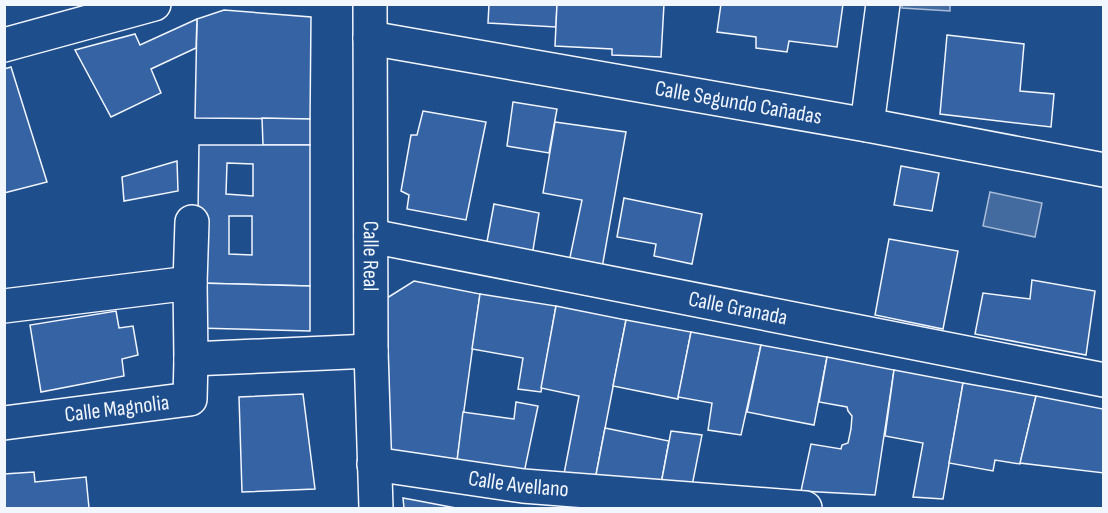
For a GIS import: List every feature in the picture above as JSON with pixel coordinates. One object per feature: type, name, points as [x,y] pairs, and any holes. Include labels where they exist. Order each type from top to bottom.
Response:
[{"type":"street","points":[[4,45],[154,4]]},
{"type":"street","name":"Calle Real","points":[[370,4],[371,351],[376,508]]},
{"type":"street","points":[[867,125],[883,4]]},
{"type":"street","name":"Calle Segundo Cañadas","points":[[370,38],[867,125],[1104,170]]},
{"type":"street","name":"Calle Magnolia","points":[[4,423],[190,399],[192,222]]},
{"type":"street","name":"Calle Granada","points":[[371,236],[1104,380]]},
{"type":"street","points":[[4,306],[190,283]]},
{"type":"street","points":[[191,359],[371,351]]},
{"type":"street","name":"Calle Avellano","points":[[374,464],[523,486],[805,508]]},
{"type":"water","points":[[902,4],[950,5],[950,11],[902,8]]},
{"type":"water","points":[[990,192],[1042,203],[1035,237],[983,226]]},
{"type":"building","points":[[489,4],[557,4],[556,27],[488,23]]},
{"type":"building","points":[[557,4],[664,4],[661,57],[612,55],[612,49],[555,46]]},
{"type":"building","points":[[721,4],[843,4],[837,47],[789,41],[787,52],[756,48],[756,37],[717,32]]},
{"type":"building","points":[[224,10],[311,17],[310,119],[195,118],[197,19]]},
{"type":"building","points":[[197,19],[196,48],[151,69],[161,93],[111,117],[75,50],[135,34],[140,45]]},
{"type":"building","points":[[947,35],[1024,44],[1020,91],[1054,94],[1051,127],[940,114]]},
{"type":"building","points":[[11,67],[47,182],[4,193],[4,69]]},
{"type":"building","points":[[513,102],[557,109],[549,153],[507,146]]},
{"type":"building","points":[[423,111],[486,122],[466,220],[407,209],[409,195],[401,191],[411,135],[417,135]]},
{"type":"building","points":[[262,118],[310,119],[310,145],[263,145]]},
{"type":"building","points":[[555,122],[626,132],[602,268],[569,262],[582,200],[543,193]]},
{"type":"building","points":[[199,145],[310,145],[310,286],[197,283]],"holes":[[[227,163],[253,164],[253,196],[226,194]],[[229,216],[252,216],[252,255],[229,254]]]},
{"type":"building","points":[[177,161],[178,191],[124,201],[122,177]]},
{"type":"building","points":[[901,166],[939,173],[932,211],[894,205]]},
{"type":"building","points":[[624,198],[702,214],[692,264],[654,256],[656,244],[617,237]]},
{"type":"building","points":[[494,204],[539,213],[532,256],[486,247]]},
{"type":"building","points":[[889,239],[958,251],[943,329],[875,315]]},
{"type":"building","points":[[1032,280],[1095,291],[1086,355],[975,334],[983,293],[1030,299]]},
{"type":"building","points":[[414,281],[480,294],[457,461],[390,452],[387,298]]},
{"type":"building","points":[[197,283],[310,286],[310,331],[197,328]]},
{"type":"building","points":[[480,294],[556,306],[541,392],[518,389],[523,358],[472,349]]},
{"type":"building","points":[[556,306],[626,320],[595,480],[563,479],[579,396],[541,388]]},
{"type":"building","points":[[116,311],[119,328],[133,326],[138,355],[122,359],[124,376],[41,392],[30,325]]},
{"type":"building","points":[[626,320],[691,332],[678,399],[613,386]]},
{"type":"building","points":[[691,332],[761,345],[741,435],[708,430],[712,403],[678,397]]},
{"type":"building","points":[[761,345],[827,357],[814,425],[747,412]]},
{"type":"building","points":[[827,357],[894,370],[875,495],[801,491],[811,444],[841,449],[842,445],[848,443],[851,429],[852,416],[847,407],[819,402]]},
{"type":"building","points":[[894,370],[963,383],[943,499],[913,497],[923,443],[885,436]]},
{"type":"building","points":[[963,383],[1036,396],[1020,464],[995,460],[993,471],[949,463]]},
{"type":"building","points":[[303,394],[315,489],[242,492],[239,397]]},
{"type":"building","points":[[1036,396],[1103,409],[1104,473],[1020,463]]},
{"type":"building","points":[[516,402],[538,406],[524,473],[457,461],[463,412],[514,419]]},
{"type":"building","points":[[605,428],[669,441],[661,484],[595,480]]},
{"type":"building","points":[[671,431],[702,435],[692,486],[661,484]]},
{"type":"building","points":[[34,472],[35,482],[86,477],[89,508],[4,508],[4,474]]},
{"type":"building","points":[[403,498],[414,500],[456,508],[404,508]]}]
